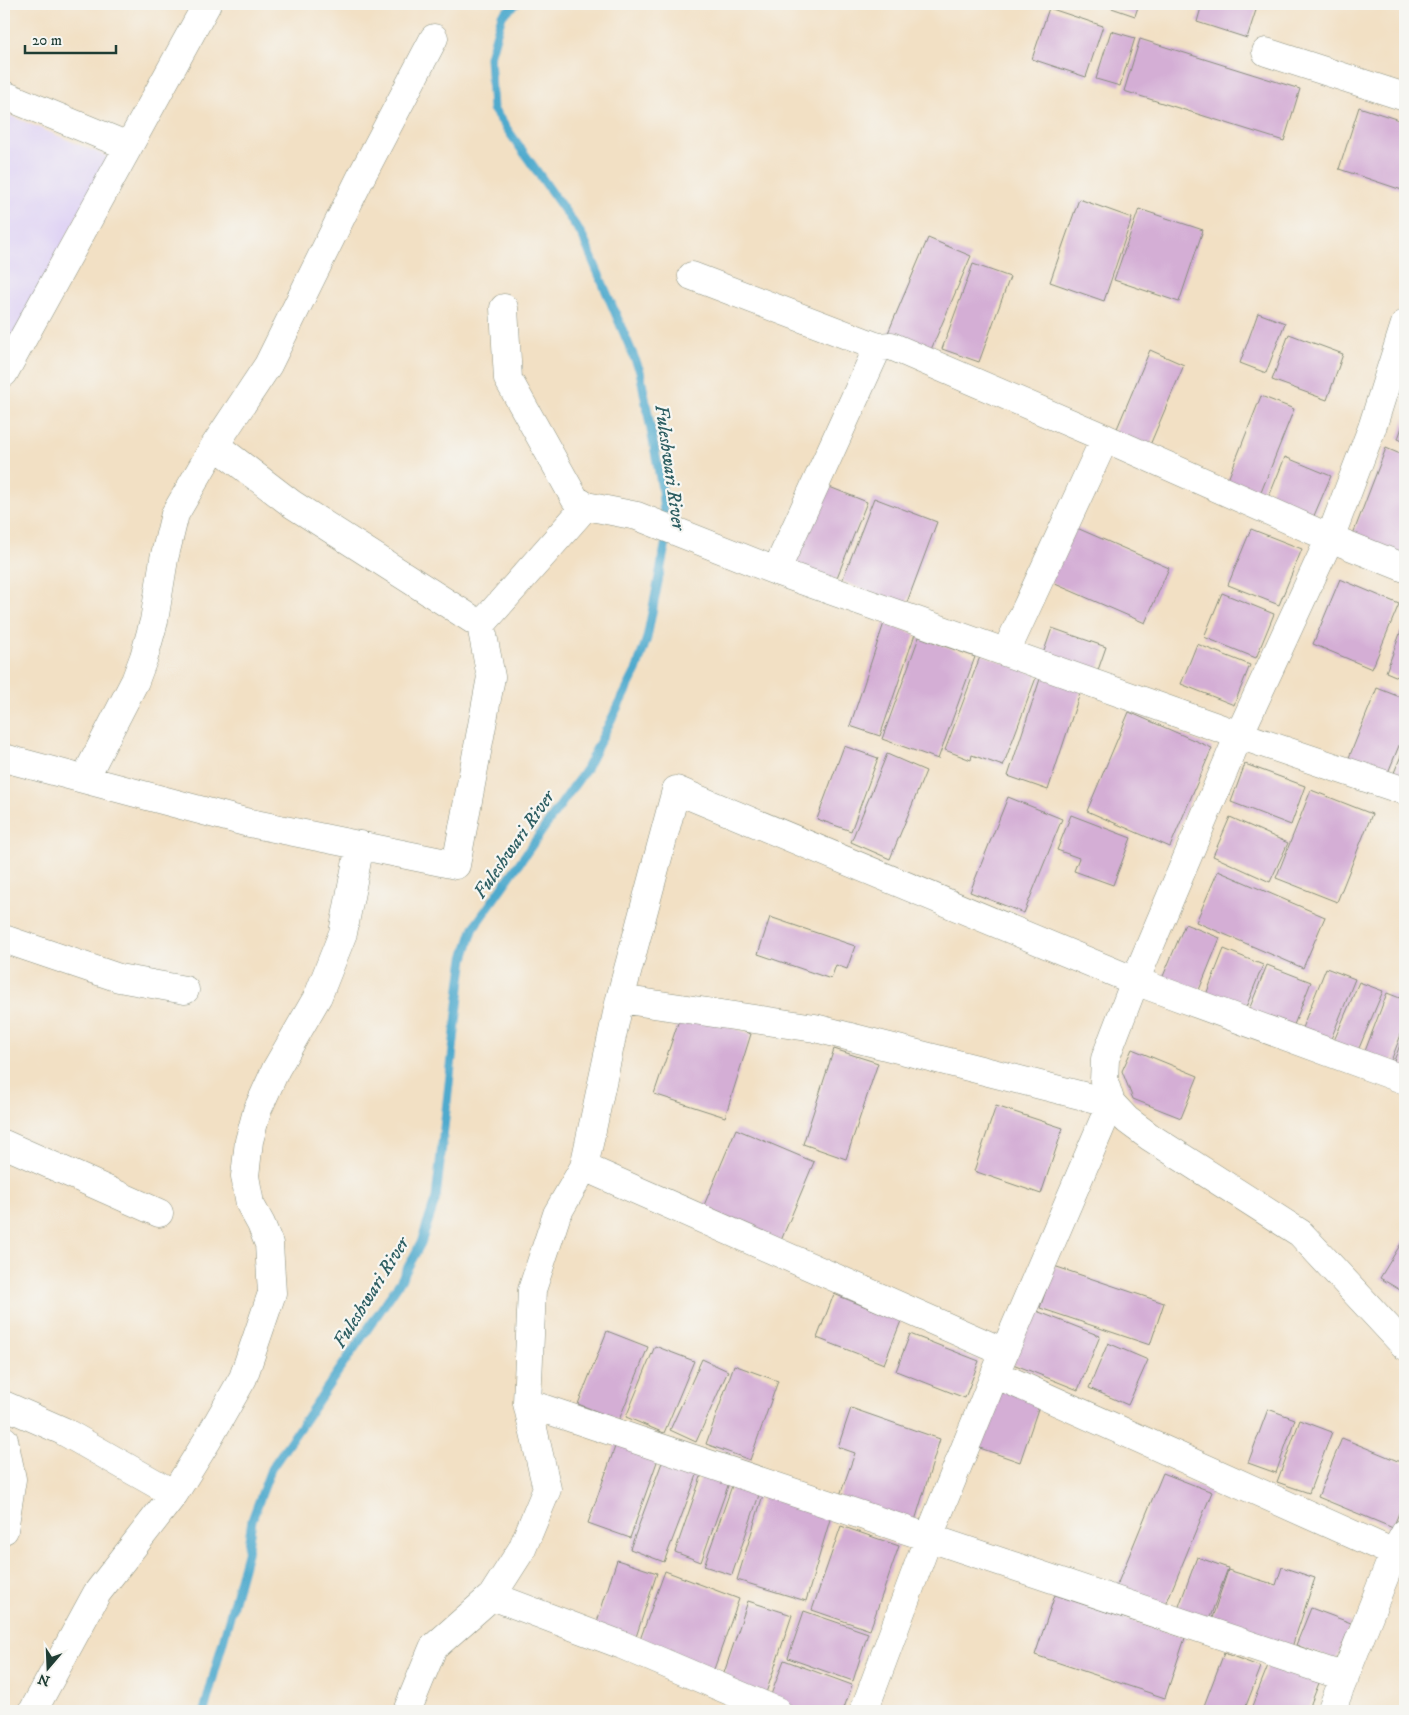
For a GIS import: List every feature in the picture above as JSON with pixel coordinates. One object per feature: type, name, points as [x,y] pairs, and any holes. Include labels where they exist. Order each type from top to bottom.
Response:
[{"type":"street","points":[[4,373],[207,4]]},
{"type":"street","points":[[85,778],[127,699],[144,657],[154,621],[164,559],[175,514],[215,444],[268,365],[361,177],[434,38]]},
{"type":"street","points":[[1266,52],[1405,97]]},
{"type":"street","points":[[4,95],[128,146]]},
{"type":"street","points":[[692,276],[878,347],[890,346],[1105,438],[1330,538],[1405,568]]},
{"type":"street","points":[[504,308],[508,379],[575,499],[586,506],[637,516],[776,571],[1239,735],[1405,791]]},
{"type":"street","points":[[1405,324],[1372,428],[1330,538],[1239,735],[1135,981],[1105,1059],[1104,1081],[1111,1103],[1128,1120],[1150,1137],[1300,1233],[1405,1346]]},
{"type":"street","points":[[776,571],[878,347]]},
{"type":"street","points":[[1006,652],[1105,438]]},
{"type":"street","points":[[4,758],[245,822],[456,865],[491,677],[481,625],[292,504],[215,444]]},
{"type":"street","points":[[481,625],[586,506]]},
{"type":"street","points":[[407,1711],[432,1648],[492,1596],[522,1549],[547,1489],[528,1403],[532,1290],[557,1214],[584,1167],[620,998],[676,790],[1135,981],[1405,1080]]},
{"type":"street","points":[[33,1711],[98,1593],[174,1494],[208,1441],[243,1378],[272,1294],[268,1244],[261,1224],[250,1204],[245,1176],[249,1141],[257,1110],[276,1068],[318,996],[343,933],[360,845]]},
{"type":"street","points":[[4,939],[119,978],[184,990]]},
{"type":"street","points":[[620,998],[815,1028],[1111,1103]]},
{"type":"street","points":[[864,1711],[928,1539],[1000,1363],[1111,1103]]},
{"type":"street","points":[[4,1144],[159,1213]]},
{"type":"street","points":[[584,1167],[1000,1363],[1400,1543],[1331,1711]]},
{"type":"street","points":[[528,1403],[928,1539],[1345,1677]]},
{"type":"street","points":[[4,1405],[63,1431],[174,1494]]},
{"type":"street","points":[[4,1440],[12,1479],[4,1530]]},
{"type":"street","points":[[492,1596],[622,1645],[777,1711]]},
{"type":"shaded area","points":[[4,113],[108,157],[4,357]]},
{"type":"building","points":[[1100,4],[1139,4],[1135,16]]},
{"type":"building","points":[[1202,4],[1258,4],[1247,38],[1197,22]]},
{"type":"building","points":[[1049,8],[1103,26],[1086,77],[1032,59]]},
{"type":"building","points":[[1111,31],[1135,38],[1120,86],[1096,79]]},
{"type":"building","points":[[1140,39],[1300,89],[1284,141],[1124,91]]},
{"type":"building","points":[[1359,107],[1405,122],[1405,191],[1339,169]]},
{"type":"building","points":[[1079,199],[1132,218],[1104,301],[1050,282]]},
{"type":"building","points":[[1139,209],[1203,230],[1179,302],[1114,280]]},
{"type":"building","points":[[928,238],[971,256],[927,359],[885,340]]},
{"type":"building","points":[[973,264],[1010,277],[979,362],[942,349]]},
{"type":"building","points":[[1258,313],[1285,323],[1266,373],[1240,363]]},
{"type":"building","points":[[1289,334],[1343,354],[1327,400],[1272,380]]},
{"type":"building","points":[[1150,350],[1184,365],[1147,452],[1113,438]]},
{"type":"building","points":[[1261,396],[1294,409],[1258,500],[1225,487]]},
{"type":"building","points":[[1405,418],[1405,442],[1398,439]]},
{"type":"building","points":[[1386,448],[1405,456],[1405,563],[1350,542]]},
{"type":"building","points":[[1285,457],[1331,476],[1313,518],[1268,499]]},
{"type":"building","points":[[822,484],[867,502],[836,580],[791,562]]},
{"type":"building","points":[[874,498],[937,522],[906,605],[842,581]]},
{"type":"building","points":[[1070,525],[1169,568],[1145,623],[1046,580]]},
{"type":"building","points":[[1251,529],[1302,549],[1279,605],[1228,585]]},
{"type":"building","points":[[1340,579],[1399,604],[1372,669],[1313,644]]},
{"type":"building","points":[[1222,593],[1274,614],[1256,658],[1204,637]]},
{"type":"building","points":[[1405,620],[1405,680],[1386,672]]},
{"type":"building","points":[[884,623],[915,634],[880,736],[850,726]]},
{"type":"building","points":[[1052,628],[1106,647],[1097,673],[1043,654]]},
{"type":"building","points":[[919,637],[975,657],[938,759],[882,739]]},
{"type":"building","points":[[1197,644],[1250,665],[1234,705],[1181,684]]},
{"type":"building","points":[[981,654],[1037,675],[1003,766],[972,755],[971,760],[945,750]]},
{"type":"building","points":[[1041,676],[1081,690],[1048,790],[1008,776]]},
{"type":"building","points":[[1377,688],[1405,699],[1405,731],[1385,780],[1346,765]]},
{"type":"building","points":[[1129,712],[1212,748],[1170,847],[1087,811]]},
{"type":"building","points":[[844,746],[878,758],[851,831],[817,819]]},
{"type":"building","points":[[1405,746],[1405,786],[1391,780]]},
{"type":"building","points":[[887,754],[926,771],[890,859],[851,842]]},
{"type":"building","points":[[1245,764],[1305,786],[1291,825],[1231,802]]},
{"type":"building","points":[[1311,790],[1372,814],[1337,902],[1276,878]]},
{"type":"building","points":[[1008,797],[1062,819],[1024,913],[970,892]]},
{"type":"building","points":[[1071,815],[1131,838],[1113,885],[1074,871],[1079,858],[1057,850]]},
{"type":"building","points":[[1230,817],[1288,843],[1270,882],[1213,856]]},
{"type":"building","points":[[1218,871],[1325,917],[1303,968],[1196,922]]},
{"type":"building","points":[[770,917],[855,946],[847,969],[836,965],[831,979],[758,954]]},
{"type":"building","points":[[1185,924],[1220,938],[1197,995],[1161,981]]},
{"type":"building","points":[[1224,949],[1263,965],[1244,1012],[1205,997]]},
{"type":"building","points":[[1267,965],[1311,982],[1290,1035],[1246,1017]]},
{"type":"building","points":[[1326,968],[1355,979],[1327,1049],[1298,1038]]},
{"type":"building","points":[[1359,982],[1383,991],[1354,1060],[1330,1050]]},
{"type":"building","points":[[1387,993],[1405,1000],[1405,1024],[1388,1069],[1362,1059]]},
{"type":"building","points":[[682,1011],[751,1034],[725,1117],[654,1094]]},
{"type":"building","points":[[1405,1032],[1405,1076],[1390,1071]]},
{"type":"building","points":[[834,1049],[878,1063],[846,1159],[803,1144]]},
{"type":"building","points":[[1132,1049],[1198,1076],[1181,1118],[1133,1099],[1122,1071]]},
{"type":"building","points":[[996,1106],[1063,1128],[1041,1194],[974,1171]]},
{"type":"building","points":[[736,1129],[814,1162],[780,1243],[702,1210]]},
{"type":"building","points":[[1405,1237],[1405,1293],[1380,1278]]},
{"type":"building","points":[[1054,1266],[1164,1303],[1150,1345],[1040,1308]]},
{"type":"building","points":[[834,1294],[901,1321],[884,1364],[817,1338]]},
{"type":"building","points":[[1034,1310],[1100,1336],[1078,1390],[1013,1364]]},
{"type":"building","points":[[607,1331],[648,1347],[619,1420],[578,1404]]},
{"type":"building","points":[[910,1334],[979,1361],[965,1398],[896,1371]]},
{"type":"building","points":[[1108,1343],[1148,1360],[1128,1405],[1089,1388]]},
{"type":"building","points":[[655,1346],[694,1361],[664,1433],[626,1417]]},
{"type":"building","points":[[702,1359],[728,1371],[696,1442],[670,1430]]},
{"type":"building","points":[[734,1365],[778,1381],[750,1460],[706,1444]]},
{"type":"building","points":[[999,1383],[1042,1397],[1020,1462],[977,1447]]},
{"type":"building","points":[[851,1408],[940,1439],[914,1524],[839,1498],[855,1453],[838,1447]]},
{"type":"building","points":[[1268,1409],[1295,1419],[1276,1473],[1248,1463]]},
{"type":"building","points":[[1300,1420],[1332,1432],[1309,1493],[1277,1482]]},
{"type":"building","points":[[1342,1438],[1405,1464],[1405,1498],[1393,1528],[1318,1497]]},
{"type":"building","points":[[616,1444],[658,1459],[630,1538],[588,1523]]},
{"type":"building","points":[[664,1457],[699,1470],[664,1562],[630,1549]]},
{"type":"building","points":[[703,1471],[730,1480],[701,1562],[675,1552]]},
{"type":"building","points":[[1163,1473],[1212,1492],[1164,1609],[1115,1590]]},
{"type":"building","points":[[734,1480],[761,1489],[732,1575],[704,1566]]},
{"type":"building","points":[[763,1495],[831,1516],[806,1601],[737,1580]]},
{"type":"building","points":[[841,1526],[899,1546],[870,1630],[812,1610]]},
{"type":"building","points":[[1197,1557],[1228,1568],[1209,1620],[1178,1609]]},
{"type":"building","points":[[617,1560],[657,1573],[634,1643],[594,1631]]},
{"type":"building","points":[[1282,1567],[1315,1578],[1292,1647],[1211,1621],[1228,1570],[1276,1585]]},
{"type":"building","points":[[665,1571],[739,1599],[713,1672],[638,1645]]},
{"type":"building","points":[[1055,1595],[1185,1638],[1165,1698],[1035,1655]]},
{"type":"building","points":[[748,1601],[792,1615],[765,1696],[721,1682]]},
{"type":"building","points":[[1311,1608],[1351,1623],[1336,1660],[1296,1645]]},
{"type":"building","points":[[804,1611],[868,1633],[853,1681],[788,1658]]},
{"type":"building","points":[[1224,1653],[1261,1667],[1244,1711],[1202,1711]]},
{"type":"building","points":[[784,1660],[852,1685],[843,1711],[800,1711],[769,1700]]},
{"type":"building","points":[[1269,1663],[1319,1683],[1308,1711],[1250,1711]]},
{"type":"waterway","name":"Fuleshwari River","points":[[204,1711],[247,1553],[252,1520],[271,1469],[400,1282],[421,1243],[436,1198],[461,979],[464,958],[474,927],[586,769],[636,671],[647,638],[666,541],[662,489],[640,371],[582,235],[493,109],[490,57],[502,15],[516,4]]}]
